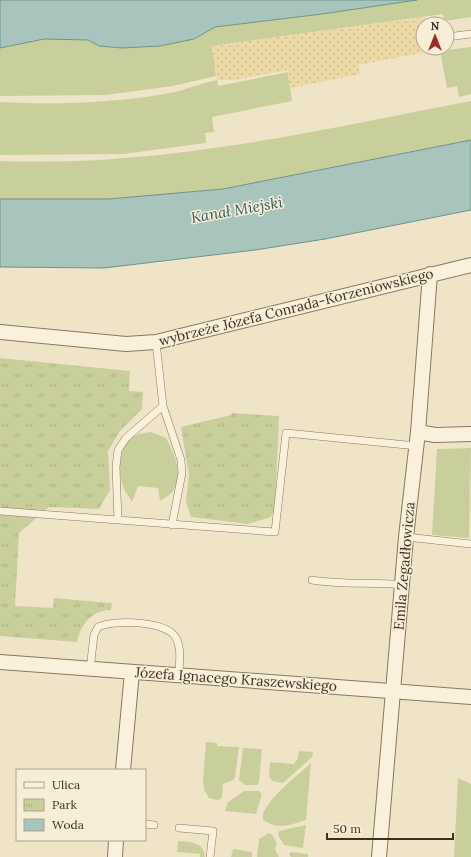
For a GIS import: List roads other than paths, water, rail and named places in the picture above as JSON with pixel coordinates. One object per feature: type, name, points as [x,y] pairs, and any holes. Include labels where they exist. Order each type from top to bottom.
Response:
[{"type":"street","name":"wybrzeże Józefa Conrada-Korzeniowskiego","points":[[0,332],[126,344],[156,342],[471,265]]},
{"type":"street","name":"Emila Zegadłowicza","points":[[379,857],[406,537],[417,439],[430,274]]},
{"type":"street","points":[[417,439],[435,435],[471,434]]},
{"type":"street","name":"Józefa Ignacego Kraszewskiego","points":[[0,662],[393,690],[471,697]]},
{"type":"street","points":[[123,769],[132,672]]},
{"type":"street","points":[[115,857],[116,841]]},
{"type":"lane","points":[[455,36],[471,34]]},
{"type":"lane","points":[[156,342],[163,406],[181,460],[182,473],[172,525]]},
{"type":"lane","points":[[118,520],[116,466],[118,450],[126,438],[163,406]]},
{"type":"lane","points":[[0,511],[275,532],[286,433],[417,439]]},
{"type":"lane","points":[[406,537],[471,544]]},
{"type":"lane","points":[[312,580],[331,583],[378,583],[402,585]]},
{"type":"lane","points":[[90,669],[94,635],[98,627],[113,622],[157,626],[173,633],[179,646],[179,675]]},
{"type":"lane","points":[[146,824],[154,825]]},
{"type":"lane","points":[[179,828],[213,831],[210,857]]},
{"type":"water","points":[[0,0],[417,0],[322,14],[215,27],[194,39],[160,46],[122,48],[99,46],[88,40],[44,39],[0,48]]},
{"type":"water","name":"Kanał Miejski","points":[[471,140],[471,210],[325,239],[255,250],[104,268],[0,267],[0,199],[109,199],[223,189]]}]
